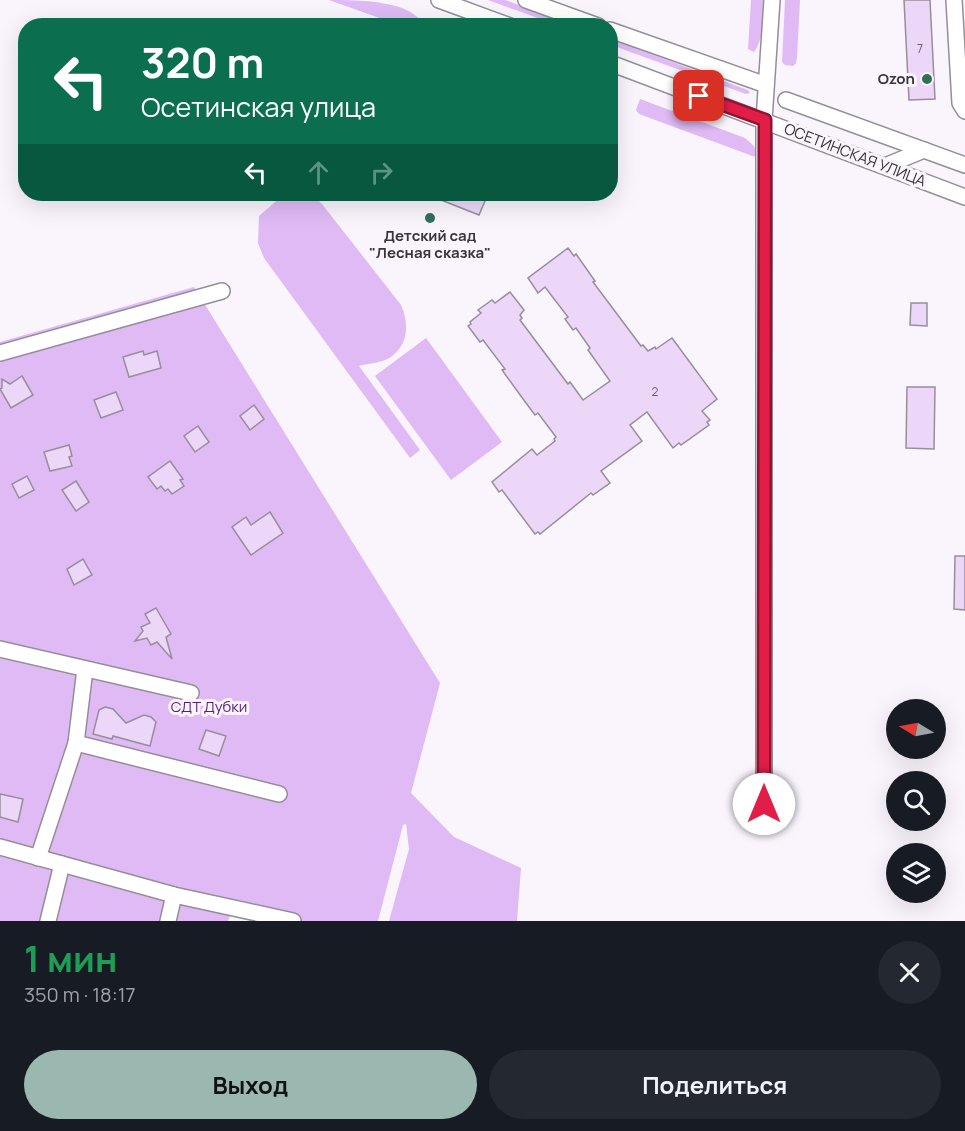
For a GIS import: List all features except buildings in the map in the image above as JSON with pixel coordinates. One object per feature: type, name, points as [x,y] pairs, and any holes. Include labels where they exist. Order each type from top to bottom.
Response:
[{"type":"street","points":[[439,0],[488,18]]},
{"type":"street","points":[[526,0],[576,18]]},
{"type":"street","points":[[764,804],[765,120],[772,0]]},
{"type":"street","points":[[954,0],[961,47],[960,103],[965,111]]},
{"type":"street","points":[[618,33],[766,85]]},
{"type":"street","name":"ОСЕТИНСКАЯ УЛИЦА","points":[[618,66],[965,197]]},
{"type":"street","name":"ОСЕТИНСКАЯ УЛИЦА","points":[[786,100],[965,165]]},
{"type":"street","points":[[885,166],[924,150]]},
{"type":"street","points":[[0,353],[222,291]]},
{"type":"street","points":[[0,649],[191,693]]},
{"type":"street","points":[[38,858],[76,743],[85,669]]},
{"type":"street","points":[[76,743],[279,794]]},
{"type":"street","points":[[0,847],[174,895],[293,921]]},
{"type":"street","points":[[48,921],[62,864]]},
{"type":"street","points":[[168,921],[174,895]]},
{"type":"green space","points":[[329,0],[383,3],[396,6],[418,18],[379,18]]},
{"type":"green space","points":[[488,0],[505,0],[555,18],[538,18]]},
{"type":"green space","points":[[751,0],[763,0],[760,40],[754,52],[748,49]]},
{"type":"green space","points":[[785,0],[800,0],[797,58],[793,66],[782,62]]},
{"type":"green space","points":[[618,42],[748,90],[750,93],[746,94],[618,47]]},
{"type":"green space","points":[[640,99],[745,138],[754,146],[758,158],[639,114],[636,110]]},
{"type":"green space","points":[[276,201],[319,201],[401,305],[406,333],[397,352],[380,362],[359,366],[420,450],[410,458],[264,258],[258,243],[259,216]]},
{"type":"green space","name":"СДТ Дубки","points":[[194,287],[440,683],[411,793],[454,837],[521,868],[517,921],[389,921],[409,849],[406,824],[403,825],[378,921],[253,921],[230,916],[228,921],[0,921],[0,342]]},
{"type":"green space","points":[[426,338],[502,442],[451,480],[375,376]]},
{"type":"place","name":"Ozon","points":[[927,79]]},
{"type":"place","name":"Детский сад \"Лесная сказка\"","points":[[430,218]]},
{"type":"route","points":[[699,96],[765,120],[764,804]]}]
